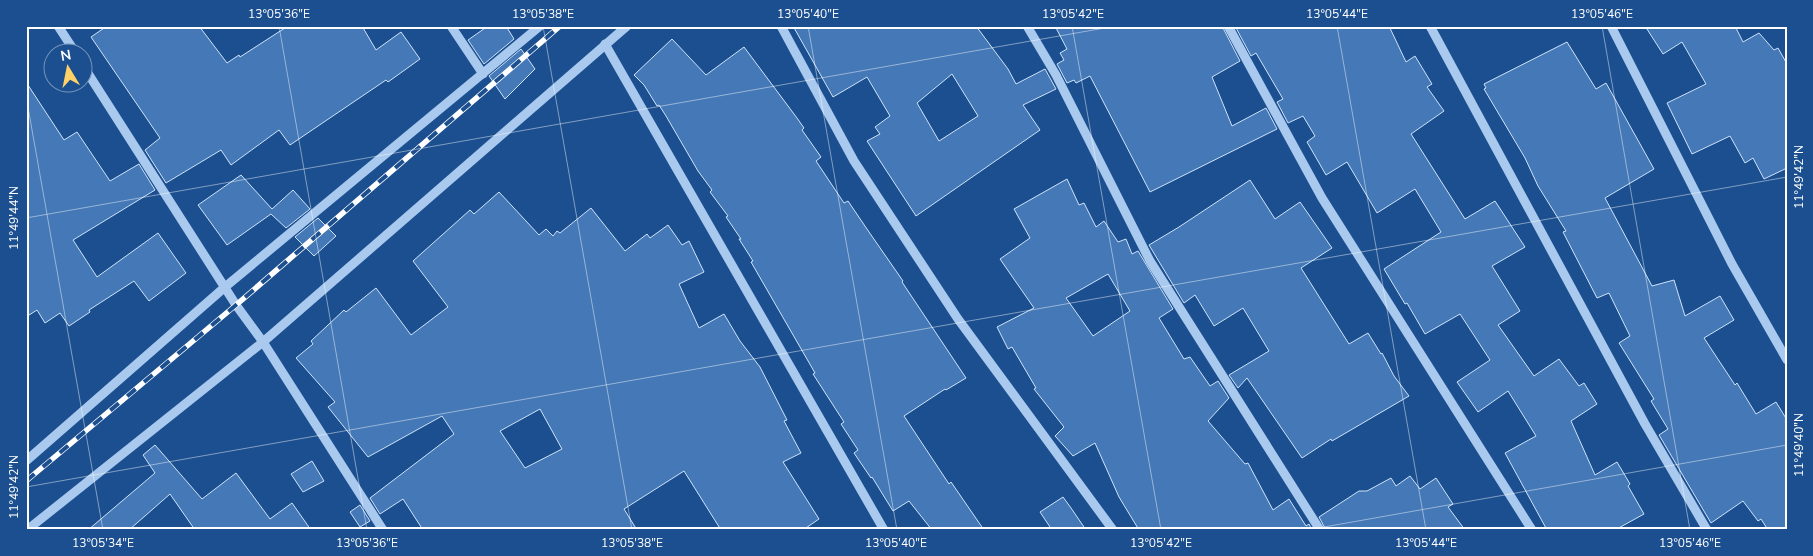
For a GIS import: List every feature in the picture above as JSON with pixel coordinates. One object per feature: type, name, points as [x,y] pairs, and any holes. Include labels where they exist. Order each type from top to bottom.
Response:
[{"type":"street","points":[[58,26],[68,42]]},
{"type":"street","points":[[451,26],[483,74]]},
{"type":"street","points":[[26,461],[225,287],[540,26]]},
{"type":"street","points":[[28,530],[263,342],[626,26]]},
{"type":"street","points":[[781,26],[854,161],[958,319],[1113,530]]},
{"type":"street","points":[[1027,26],[1056,75],[1150,261],[1320,530]]},
{"type":"street","points":[[1228,26],[1322,198],[1532,530]]},
{"type":"street","points":[[1430,26],[1641,415],[1707,530]]},
{"type":"street","points":[[1611,26],[1732,264],[1787,360]]},
{"type":"street","points":[[606,44],[884,530]]},
{"type":"street","points":[[92,80],[383,530]]},
{"type":"building","points":[[107,26],[199,26],[227,63],[239,55],[240,57],[288,26],[362,26],[376,50],[401,32],[420,59],[388,82],[386,80],[290,145],[279,130],[231,165],[221,150],[166,183],[145,150],[160,138],[91,37]]},
{"type":"building","points":[[488,26],[506,26],[514,39],[484,64],[468,40]]},
{"type":"building","points":[[793,26],[976,26],[1008,69],[1016,84],[1045,69],[1056,89],[1023,105],[1040,130],[916,216],[867,141],[880,134],[875,127],[890,116],[867,77],[833,97]],"holes":[[[952,74],[978,116],[939,141],[917,103]]]},
{"type":"building","points":[[1055,26],[1222,26],[1240,61],[1212,77],[1232,126],[1266,108],[1277,129],[1150,192],[1090,76],[1076,83],[1074,80],[1067,83],[1057,64],[1064,60],[1060,53],[1067,49]]},
{"type":"building","points":[[1235,26],[1389,26],[1406,62],[1415,56],[1432,84],[1427,87],[1444,111],[1411,134],[1465,219],[1495,201],[1525,247],[1492,266],[1520,311],[1498,325],[1534,376],[1559,359],[1579,386],[1584,383],[1597,404],[1571,421],[1595,475],[1617,462],[1644,514],[1615,530],[1547,530],[1505,453],[1536,436],[1508,391],[1478,412],[1457,382],[1490,360],[1460,314],[1425,334],[1384,269],[1441,232],[1415,189],[1377,213],[1347,162],[1326,175],[1307,142],[1315,136],[1303,116],[1288,123],[1277,102],[1283,99],[1256,53],[1251,56]]},
{"type":"building","points":[[1645,26],[1735,26],[1743,42],[1759,33],[1774,50],[1778,48],[1787,64],[1787,168],[1764,179],[1753,158],[1745,163],[1730,136],[1692,154],[1667,103],[1706,84],[1682,42],[1663,54]]},
{"type":"building","points":[[672,39],[706,75],[744,47],[804,128],[802,130],[821,157],[816,161],[844,203],[848,201],[966,378],[945,389],[904,416],[949,484],[951,482],[984,530],[932,530],[909,501],[893,511],[872,477],[854,453],[858,450],[841,424],[844,422],[813,374],[815,373],[751,262],[753,261],[739,239],[741,239],[726,217],[728,216],[710,192],[712,190],[698,171],[659,105],[657,106],[644,85],[634,75]]},
{"type":"building","points":[[1567,42],[1596,89],[1606,83],[1654,169],[1605,198],[1652,286],[1674,280],[1685,316],[1720,296],[1734,320],[1704,338],[1735,385],[1737,383],[1756,414],[1776,402],[1787,420],[1787,530],[1768,530],[1761,519],[1758,521],[1743,501],[1711,523],[1659,435],[1668,429],[1651,401],[1654,399],[1619,343],[1630,336],[1609,293],[1597,298],[1563,232],[1566,231],[1538,186],[1525,158],[1484,89],[1486,88],[1484,84]]},
{"type":"building","points":[[521,49],[535,69],[505,99],[489,76]]},
{"type":"building","points":[[26,82],[64,140],[77,132],[110,181],[139,164],[155,190],[73,240],[97,277],[158,233],[186,273],[149,301],[134,281],[89,310],[90,312],[69,326],[60,313],[45,323],[37,310],[26,317]]},
{"type":"building","points":[[241,175],[272,209],[293,190],[310,209],[286,228],[271,214],[227,245],[198,205]]},
{"type":"building","points":[[1067,179],[1079,205],[1084,203],[1096,227],[1104,221],[1118,242],[1126,239],[1132,254],[1138,251],[1173,309],[1159,318],[1184,359],[1190,357],[1210,386],[1218,381],[1229,398],[1208,421],[1245,464],[1248,463],[1273,510],[1289,499],[1306,526],[1309,524],[1312,530],[1139,530],[1119,497],[1095,443],[1073,456],[1055,436],[1064,427],[1034,389],[1036,388],[1012,347],[1008,349],[997,327],[1034,308],[1000,259],[1030,238],[1014,209]],"holes":[[[1108,274],[1130,311],[1093,336],[1066,298]]]},
{"type":"building","points":[[1250,180],[1275,219],[1300,202],[1332,248],[1301,268],[1349,344],[1368,333],[1382,353],[1394,376],[1409,396],[1332,441],[1331,439],[1302,458],[1247,378],[1238,388],[1229,375],[1269,351],[1243,308],[1214,326],[1195,295],[1184,303],[1149,245]]},
{"type":"building","points":[[499,192],[539,235],[546,229],[553,236],[557,231],[560,233],[591,208],[625,251],[647,234],[650,238],[668,225],[682,245],[689,241],[704,272],[679,284],[699,328],[724,314],[740,341],[760,367],[787,420],[784,421],[801,453],[783,462],[819,519],[803,530],[721,530],[684,471],[624,509],[637,530],[423,530],[403,499],[380,514],[370,498],[454,434],[442,416],[368,457],[328,407],[335,402],[296,358],[313,344],[311,341],[344,310],[346,312],[376,288],[411,335],[448,307],[413,261],[470,210],[474,214]],"holes":[[[540,409],[562,449],[525,468],[500,431]]]},
{"type":"building","points":[[318,218],[336,236],[314,256],[295,237]]},
{"type":"building","points":[[155,445],[202,499],[236,473],[270,519],[292,503],[311,530],[195,530],[170,494],[129,530],[88,530],[155,473],[143,455]]},
{"type":"building","points":[[312,461],[324,481],[303,492],[291,474]]},
{"type":"building","points":[[1410,476],[1420,489],[1436,478],[1453,504],[1448,507],[1465,530],[1326,530],[1319,517],[1359,491],[1367,491],[1391,478],[1396,486]]},
{"type":"building","points":[[1063,497],[1086,530],[1052,530],[1040,512]]},
{"type":"building","points":[[360,505],[370,521],[360,527],[350,512]]},
{"type":"railway","points":[[26,481],[236,305],[560,26]]}]
